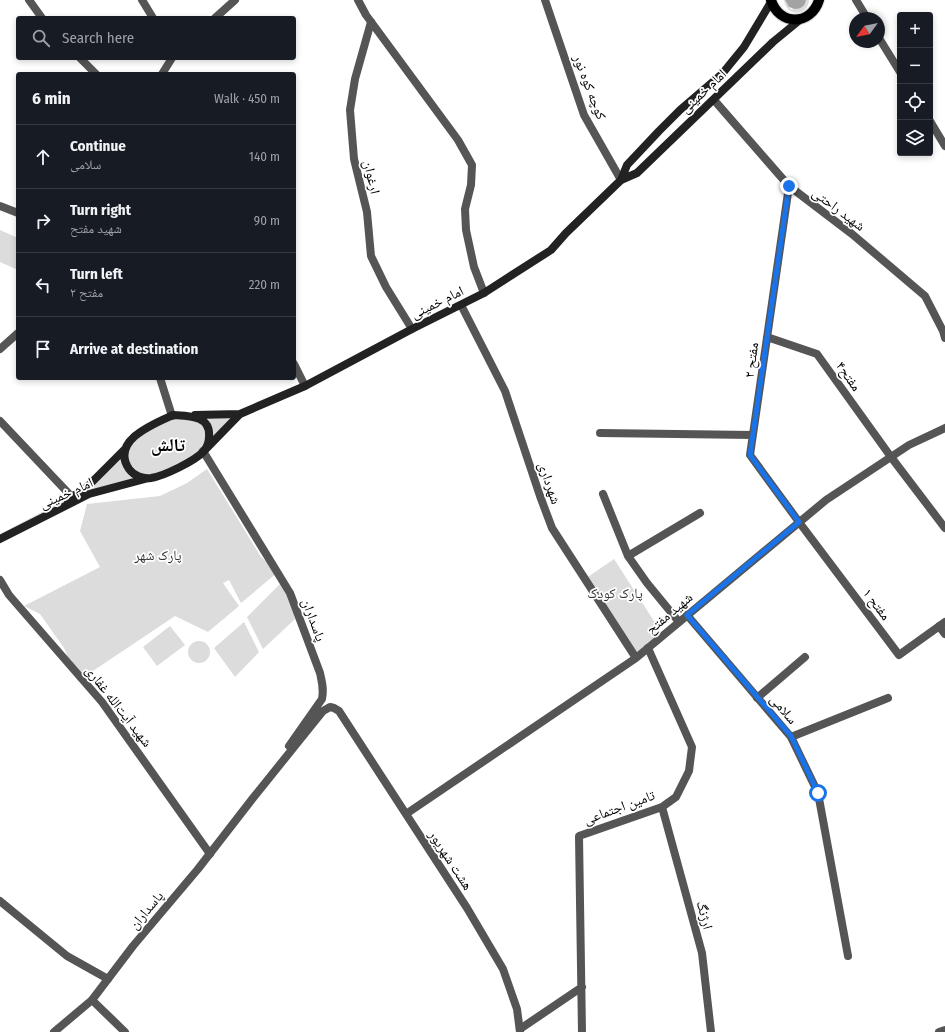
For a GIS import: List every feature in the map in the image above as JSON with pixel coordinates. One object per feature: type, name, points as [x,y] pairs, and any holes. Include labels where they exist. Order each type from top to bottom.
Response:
[{"type":"main road","points":[[771,1],[774,9],[780,14],[794,20],[802,19],[813,12],[819,0]]},
{"type":"main road","name":"امام خمینی","points":[[621,180],[627,165],[659,131],[680,110],[722,74],[744,47],[771,1]]},
{"type":"main road","name":"امام خمینی","points":[[173,416],[240,414],[305,386],[412,329],[484,293],[551,250],[566,233],[621,180],[637,173],[773,42],[802,19]]},
{"type":"main road","name":"امام خمینی","points":[[204,451],[240,414]]},
{"type":"main road","points":[[173,416],[196,417],[207,425],[209,432],[208,442],[204,451],[169,473],[157,477],[147,479],[133,474],[129,469],[124,456],[124,449],[130,440],[157,422],[173,416]]},
{"type":"main road","name":"امام خمینی","points":[[0,534],[84,490],[124,449]]},
{"type":"main road","name":"امام خمینی","points":[[0,539],[89,494],[147,479]]},
{"type":"street","points":[[28,0],[40,16]]},
{"type":"street","points":[[142,0],[152,16]]},
{"type":"street","points":[[216,16],[225,4],[235,0]]},
{"type":"street","points":[[358,0],[366,15],[458,140],[472,165],[471,185],[465,209],[466,230],[474,267],[484,293]]},
{"type":"street","name":"کوچه کوه نور","points":[[545,0],[584,115],[621,180]]},
{"type":"street","points":[[856,0],[863,12]]},
{"type":"street","name":"ارغوان","points":[[371,22],[355,79],[350,110],[354,159],[367,212],[371,256],[386,287],[412,329]]},
{"type":"street","points":[[885,48],[897,67]]},
{"type":"street","points":[[82,60],[94,72]]},
{"type":"street","points":[[163,72],[171,60]]},
{"type":"street","name":"شهید راحتی","points":[[714,100],[789,186],[852,234],[925,296],[943,331],[945,338]]},
{"type":"street","points":[[933,126],[945,146]]},
{"type":"street","name":"مفتح ۲","points":[[789,186],[750,455],[799,522]]},
{"type":"street","points":[[0,206],[16,212]]},
{"type":"street","name":"شهرداری","points":[[461,305],[505,391],[552,528],[636,658]]},
{"type":"street","points":[[0,349],[16,335]]},
{"type":"street","name":"مفتح۴","points":[[767,337],[817,354],[890,457],[945,528]]},
{"type":"street","points":[[296,368],[305,386]]},
{"type":"street","points":[[162,380],[173,416]]},
{"type":"street","points":[[0,421],[72,497]]},
{"type":"street","name":"شهید مفتح","points":[[406,814],[636,658],[826,500],[909,445],[945,428]]},
{"type":"street","points":[[600,433],[753,435]]},
{"type":"street","name":"پاسداران","points":[[204,451],[290,593],[323,684],[322,698],[253,798]]},
{"type":"street","points":[[603,494],[628,556],[647,583],[679,622]]},
{"type":"street","points":[[628,556],[700,513]]},
{"type":"street","name":"مفتح ۱","points":[[799,522],[899,655],[942,624]]},
{"type":"street","name":"شهید آیت‌الله غفاری","points":[[0,580],[9,595],[102,702],[210,854]]},
{"type":"street","name":"سلامی","points":[[687,615],[791,736],[818,793],[848,956]]},
{"type":"street","points":[[942,624],[945,634]]},
{"type":"street","name":"تامین اجتماعی","points":[[582,1032],[580,836],[662,807],[676,798],[689,771],[692,747],[648,648]]},
{"type":"street","points":[[757,698],[805,657]]},
{"type":"street","points":[[791,736],[888,698]]},
{"type":"street","name":"پاسداران","points":[[54,1032],[92,1000],[133,946],[210,854],[323,711],[330,707],[339,711]]},
{"type":"street","name":"هشت شهریور","points":[[339,711],[467,908],[503,969],[517,1010],[520,1031]]},
{"type":"street","name":"ارژنگ","points":[[662,807],[702,953],[711,1032]]},
{"type":"street","points":[[0,901],[67,956],[108,979]]},
{"type":"street","points":[[520,1031],[582,987]]},
{"type":"street","points":[[92,1000],[125,1032]]},
{"type":"street","points":[[939,1032],[945,1030]]},
{"type":"green space","points":[[784,0],[791,9],[805,3],[806,0],[809,0],[808,6],[805,10],[797,13],[789,10]]},
{"type":"green space","points":[[0,230],[16,237],[16,269],[0,262]]},
{"type":"green space","points":[[240,414],[184,464],[89,494],[0,539],[0,534],[84,490],[130,440],[172,416]]},
{"type":"green space","name":"پارک شهر","points":[[207,469],[261,557],[278,572],[241,603],[229,580],[223,583],[239,606],[208,632],[175,616],[78,681],[64,648],[40,614],[24,606],[100,567],[80,531],[87,504],[160,496],[187,483]]},
{"type":"green space","name":"پارک کودک","points":[[614,559],[663,635],[636,658],[585,579]]},
{"type":"green space","points":[[283,581],[290,593],[295,619],[263,649],[247,617]]},
{"type":"green space","points":[[244,622],[259,652],[235,677],[214,648]]},
{"type":"green space","points":[[170,626],[185,645],[157,666],[143,647]]},
{"type":"green space","points":[[199,641],[207,644],[210,652],[207,660],[199,663],[191,660],[188,652],[191,644]]},
{"type":"shaded area","points":[[785,0],[806,0],[802,7],[795,9],[789,7]]},
{"type":"district","name":"تالش","points":[[168,445]]},
{"type":"route","points":[[789,186],[750,455],[799,522],[687,615],[791,736],[818,793]]}]
